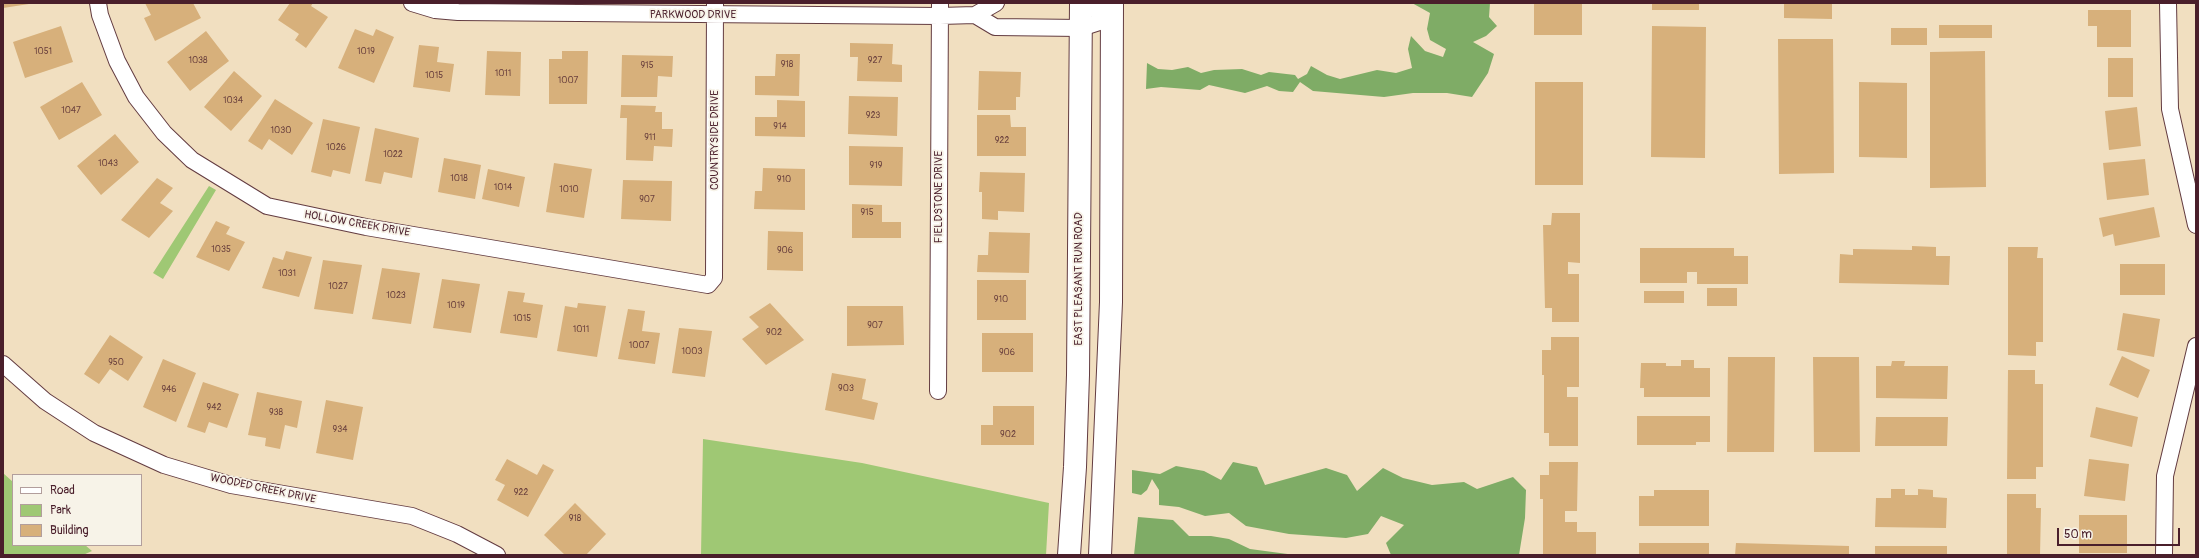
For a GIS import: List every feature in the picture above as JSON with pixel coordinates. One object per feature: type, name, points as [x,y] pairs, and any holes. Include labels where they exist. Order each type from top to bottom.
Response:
[{"type":"main road","name":"EAST PLEASANT RUN ROAD","points":[[1069,555],[1075,467],[1078,375],[1082,3]]},
{"type":"main road","points":[[1100,555],[1111,302],[1112,10]]},
{"type":"street","name":"HOLLOW CREEK DRIVE","points":[[98,3],[100,15],[117,61],[136,97],[164,133],[192,160],[267,206],[359,226],[708,285],[714,278]]},
{"type":"street","name":"PARKWOOD DRIVE","points":[[412,3],[435,10],[458,12],[715,9],[940,10],[975,15],[996,3]]},
{"type":"street","points":[[1082,3],[1112,10]]},
{"type":"street","points":[[2168,3],[2170,109],[2196,225]]},
{"type":"street","name":"COUNTRYSIDE DRIVE","points":[[714,278],[715,9]]},
{"type":"street","name":"FIELDSTONE DRIVE","points":[[938,391],[940,10]]},
{"type":"street","points":[[975,15],[995,27],[1081,28],[1112,10]]},
{"type":"street","points":[[2164,555],[2166,476],[2196,346]]},
{"type":"street","name":"WOODED CREEK DRIVE","points":[[3,364],[45,400],[94,433],[164,465],[231,485],[412,516],[457,534],[497,555]]},
{"type":"green space","points":[[1412,3],[1490,3],[1489,17],[1497,26],[1486,36],[1473,42],[1494,54],[1488,73],[1472,97],[1447,93],[1413,93],[1384,97],[1313,91],[1300,82],[1293,92],[1279,91],[1267,86],[1245,93],[1209,85],[1200,90],[1161,87],[1146,89],[1147,63],[1158,69],[1172,70],[1188,67],[1201,73],[1214,70],[1242,69],[1261,75],[1269,72],[1295,75],[1298,79],[1307,74],[1311,66],[1327,75],[1340,79],[1377,70],[1396,73],[1412,68],[1408,49],[1411,36],[1425,51],[1443,57],[1446,49],[1430,40],[1427,29],[1430,13]]},
{"type":"green space","points":[[209,186],[216,190],[163,279],[153,273]]},
{"type":"green space","points":[[703,439],[862,463],[1049,503],[1046,555],[701,555]]},
{"type":"green space","points":[[1233,462],[1257,467],[1265,485],[1326,468],[1347,475],[1357,491],[1383,468],[1403,478],[1432,485],[1464,482],[1477,489],[1513,477],[1526,490],[1525,518],[1519,555],[1391,555],[1386,543],[1404,525],[1381,516],[1368,534],[1346,538],[1289,534],[1246,526],[1229,513],[1205,516],[1179,507],[1159,505],[1159,490],[1152,479],[1147,490],[1141,495],[1132,493],[1132,470],[1160,474],[1176,466],[1204,471],[1221,480]]},
{"type":"green space","points":[[3,473],[12,481],[12,546],[86,546],[92,551],[83,555],[3,555]]},
{"type":"green space","points":[[1138,517],[1173,520],[1189,536],[1211,536],[1229,539],[1250,549],[1295,555],[1134,555]]},
{"type":"building","points":[[3,3],[29,3],[29,4],[3,8]]},
{"type":"building","points":[[145,3],[193,3],[201,18],[155,41],[144,18],[151,15]]},
{"type":"building","points":[[290,3],[313,3],[311,6],[328,17],[306,48],[295,40],[299,34],[278,20]]},
{"type":"building","points":[[1534,3],[1582,3],[1582,35],[1534,35]]},
{"type":"building","points":[[1652,3],[1699,3],[1699,10],[1652,10]]},
{"type":"building","points":[[1784,3],[1832,3],[1832,19],[1784,18]]},
{"type":"building","points":[[2088,10],[2131,10],[2131,47],[2097,47],[2097,26],[2088,26]]},
{"type":"building","points":[[1939,25],[1992,25],[1992,38],[1939,38]]},
{"type":"building","points":[[61,26],[73,62],[25,78],[13,42]]},
{"type":"building","points":[[1652,26],[1706,27],[1705,158],[1651,157]]},
{"type":"building","points":[[1891,28],[1927,28],[1927,45],[1891,45]]},
{"type":"building","points":[[355,29],[373,36],[376,29],[394,37],[374,83],[338,68]]},
{"type":"building","points":[[206,31],[229,61],[190,91],[167,62]]},
{"type":"building","points":[[1778,39],[1833,39],[1834,173],[1779,174]]},
{"type":"building","points":[[850,43],[893,44],[892,64],[902,65],[902,82],[857,81],[858,57],[850,57]]},
{"type":"building","points":[[419,45],[439,47],[437,62],[454,64],[450,92],[413,87]]},
{"type":"building","points":[[487,51],[521,52],[520,96],[485,95]]},
{"type":"building","points":[[562,51],[588,51],[587,104],[549,104],[549,59],[562,59]]},
{"type":"building","points":[[1985,51],[1986,187],[1930,188],[1930,52]]},
{"type":"building","points":[[776,54],[800,54],[799,96],[755,95],[755,76],[775,76]]},
{"type":"building","points":[[622,55],[673,56],[672,77],[658,76],[657,97],[621,97]]},
{"type":"building","points":[[2108,58],[2133,58],[2133,97],[2108,97]]},
{"type":"building","points":[[234,71],[262,96],[231,131],[204,107]]},
{"type":"building","points":[[979,71],[1021,72],[1020,97],[1016,97],[1016,110],[978,110]]},
{"type":"building","points":[[82,82],[102,115],[59,140],[40,107]]},
{"type":"building","points":[[1535,82],[1583,82],[1583,185],[1535,185]]},
{"type":"building","points":[[1859,82],[1907,83],[1907,158],[1859,157]]},
{"type":"building","points":[[849,96],[898,97],[897,136],[848,134]]},
{"type":"building","points":[[275,99],[313,123],[292,155],[269,139],[262,150],[248,141]]},
{"type":"building","points":[[777,100],[805,101],[805,137],[755,136],[755,117],[777,117]]},
{"type":"building","points":[[621,105],[656,106],[655,112],[662,112],[662,129],[673,129],[672,147],[654,146],[653,161],[626,160],[627,118],[620,118]]},
{"type":"building","points":[[2137,107],[2141,146],[2109,150],[2105,111]]},
{"type":"building","points":[[977,115],[1010,115],[1011,127],[1026,127],[1026,156],[977,156]]},
{"type":"building","points":[[323,119],[360,127],[350,174],[333,170],[331,177],[311,172]]},
{"type":"building","points":[[375,128],[419,138],[412,178],[384,172],[381,184],[365,181]]},
{"type":"building","points":[[115,134],[139,162],[101,195],[77,166]]},
{"type":"building","points":[[849,146],[903,147],[902,186],[849,185]]},
{"type":"building","points":[[444,158],[481,165],[475,199],[438,192]]},
{"type":"building","points":[[2145,159],[2149,195],[2107,200],[2103,163]]},
{"type":"building","points":[[554,163],[592,169],[584,218],[546,212]]},
{"type":"building","points":[[763,168],[805,169],[805,210],[754,209],[755,191],[762,191]]},
{"type":"building","points":[[488,169],[525,177],[519,207],[482,199]]},
{"type":"building","points":[[980,172],[1025,173],[1024,212],[998,211],[998,220],[982,219],[982,192],[979,192]]},
{"type":"building","points":[[157,178],[173,188],[160,203],[173,211],[149,238],[121,220]]},
{"type":"building","points":[[623,180],[672,181],[671,221],[621,219]]},
{"type":"building","points":[[852,204],[882,205],[882,222],[901,222],[901,238],[852,238]]},
{"type":"building","points":[[2154,207],[2160,237],[2115,246],[2113,234],[2103,237],[2099,218]]},
{"type":"building","points":[[1552,213],[1580,213],[1580,263],[1568,262],[1568,274],[1579,274],[1579,322],[1552,322],[1552,308],[1545,308],[1543,225],[1551,225]]},
{"type":"building","points":[[216,221],[230,227],[226,234],[245,242],[229,271],[196,257]]},
{"type":"building","points":[[768,231],[803,232],[803,271],[767,270]]},
{"type":"building","points":[[989,232],[1030,233],[1029,273],[977,272],[978,255],[988,255]]},
{"type":"building","points":[[1912,246],[1936,247],[1936,256],[1950,256],[1949,285],[1839,283],[1840,254],[1853,255],[1853,249],[1912,250]]},
{"type":"building","points":[[2008,247],[2038,247],[2037,258],[2043,258],[2043,342],[2036,342],[2036,356],[2008,355]]},
{"type":"building","points":[[1640,248],[1734,248],[1734,256],[1748,256],[1748,284],[1697,284],[1697,272],[1687,272],[1687,283],[1640,283]]},
{"type":"building","points":[[286,251],[312,257],[299,297],[262,288],[273,257],[283,260]]},
{"type":"building","points":[[323,260],[362,265],[353,314],[314,309]]},
{"type":"building","points":[[2120,264],[2165,264],[2165,295],[2120,295]]},
{"type":"building","points":[[382,268],[420,273],[411,324],[372,319]]},
{"type":"building","points":[[442,279],[480,284],[471,333],[433,328]]},
{"type":"building","points":[[977,280],[1026,280],[1026,320],[977,320]]},
{"type":"building","points":[[1707,288],[1737,288],[1737,306],[1707,306]]},
{"type":"building","points":[[508,291],[525,293],[523,302],[543,305],[537,338],[500,333]]},
{"type":"building","points":[[1644,291],[1684,291],[1684,303],[1644,303]]},
{"type":"building","points":[[578,303],[606,306],[597,357],[557,351],[565,306],[577,308]]},
{"type":"building","points":[[770,303],[804,340],[766,365],[742,339],[759,327],[749,317]]},
{"type":"building","points":[[847,306],[903,306],[904,345],[847,346]]},
{"type":"building","points":[[628,309],[645,311],[642,331],[660,333],[655,364],[618,359]]},
{"type":"building","points":[[2123,313],[2160,319],[2154,357],[2117,350]]},
{"type":"building","points":[[679,328],[712,331],[705,377],[672,373]]},
{"type":"building","points":[[982,333],[1033,333],[1033,372],[982,372]]},
{"type":"building","points":[[110,335],[143,357],[128,381],[110,369],[99,384],[84,374]]},
{"type":"building","points":[[1551,337],[1579,337],[1579,387],[1567,387],[1567,397],[1578,397],[1578,446],[1549,446],[1549,433],[1544,433],[1544,375],[1542,375],[1542,350],[1551,350]]},
{"type":"building","points":[[2122,356],[2150,370],[2138,398],[2109,385]]},
{"type":"building","points":[[1728,357],[1775,357],[1774,452],[1727,452]]},
{"type":"building","points":[[1813,357],[1859,357],[1860,452],[1814,452]]},
{"type":"building","points":[[163,359],[196,373],[176,422],[143,407]]},
{"type":"building","points":[[1681,360],[1694,360],[1694,368],[1710,368],[1710,397],[1644,397],[1644,388],[1640,388],[1641,363],[1666,363],[1666,366],[1681,366]]},
{"type":"building","points":[[1892,361],[1905,361],[1904,366],[1948,366],[1947,399],[1876,398],[1876,366],[1891,366]]},
{"type":"building","points":[[2008,370],[2035,370],[2035,384],[2043,384],[2043,467],[2036,467],[2036,479],[2007,479]]},
{"type":"building","points":[[832,373],[866,379],[862,399],[878,403],[874,420],[825,410]]},
{"type":"building","points":[[203,382],[239,394],[227,428],[209,422],[205,433],[187,427]]},
{"type":"building","points":[[257,392],[302,401],[297,428],[285,425],[280,449],[265,446],[266,438],[248,435]]},
{"type":"building","points":[[326,400],[363,407],[353,460],[316,453]]},
{"type":"building","points":[[993,406],[1034,406],[1034,445],[981,445],[981,425],[993,425]]},
{"type":"building","points":[[2096,407],[2138,417],[2132,447],[2090,437]]},
{"type":"building","points":[[1637,416],[1710,416],[1710,442],[1696,442],[1696,445],[1637,445]]},
{"type":"building","points":[[1876,417],[1948,417],[1947,446],[1875,446]]},
{"type":"building","points":[[507,459],[537,475],[543,464],[554,470],[528,517],[497,500],[505,485],[495,480]]},
{"type":"building","points":[[2089,459],[2129,464],[2125,501],[2084,496]]},
{"type":"building","points":[[1549,462],[1578,462],[1577,511],[1565,511],[1565,522],[1577,522],[1577,532],[1596,532],[1596,555],[1543,555],[1543,499],[1540,499],[1540,475],[1549,475]]},
{"type":"building","points":[[1891,489],[1905,489],[1905,495],[1918,495],[1918,489],[1933,490],[1933,497],[1947,498],[1946,528],[1875,527],[1876,498],[1891,498]]},
{"type":"building","points":[[1654,490],[1709,490],[1709,526],[1639,526],[1639,496],[1654,496]]},
{"type":"building","points":[[2007,494],[2036,494],[2036,508],[2041,508],[2040,555],[2007,555]]},
{"type":"building","points":[[575,503],[606,534],[586,555],[565,555],[544,535]]},
{"type":"building","points":[[2079,515],[2127,515],[2127,553],[2079,553]]},
{"type":"building","points":[[1639,543],[1709,543],[1709,555],[1639,555]]},
{"type":"building","points":[[1736,543],[1849,546],[1849,555],[1735,555]]},
{"type":"building","points":[[1875,546],[1947,546],[1947,555],[1875,555]]}]
